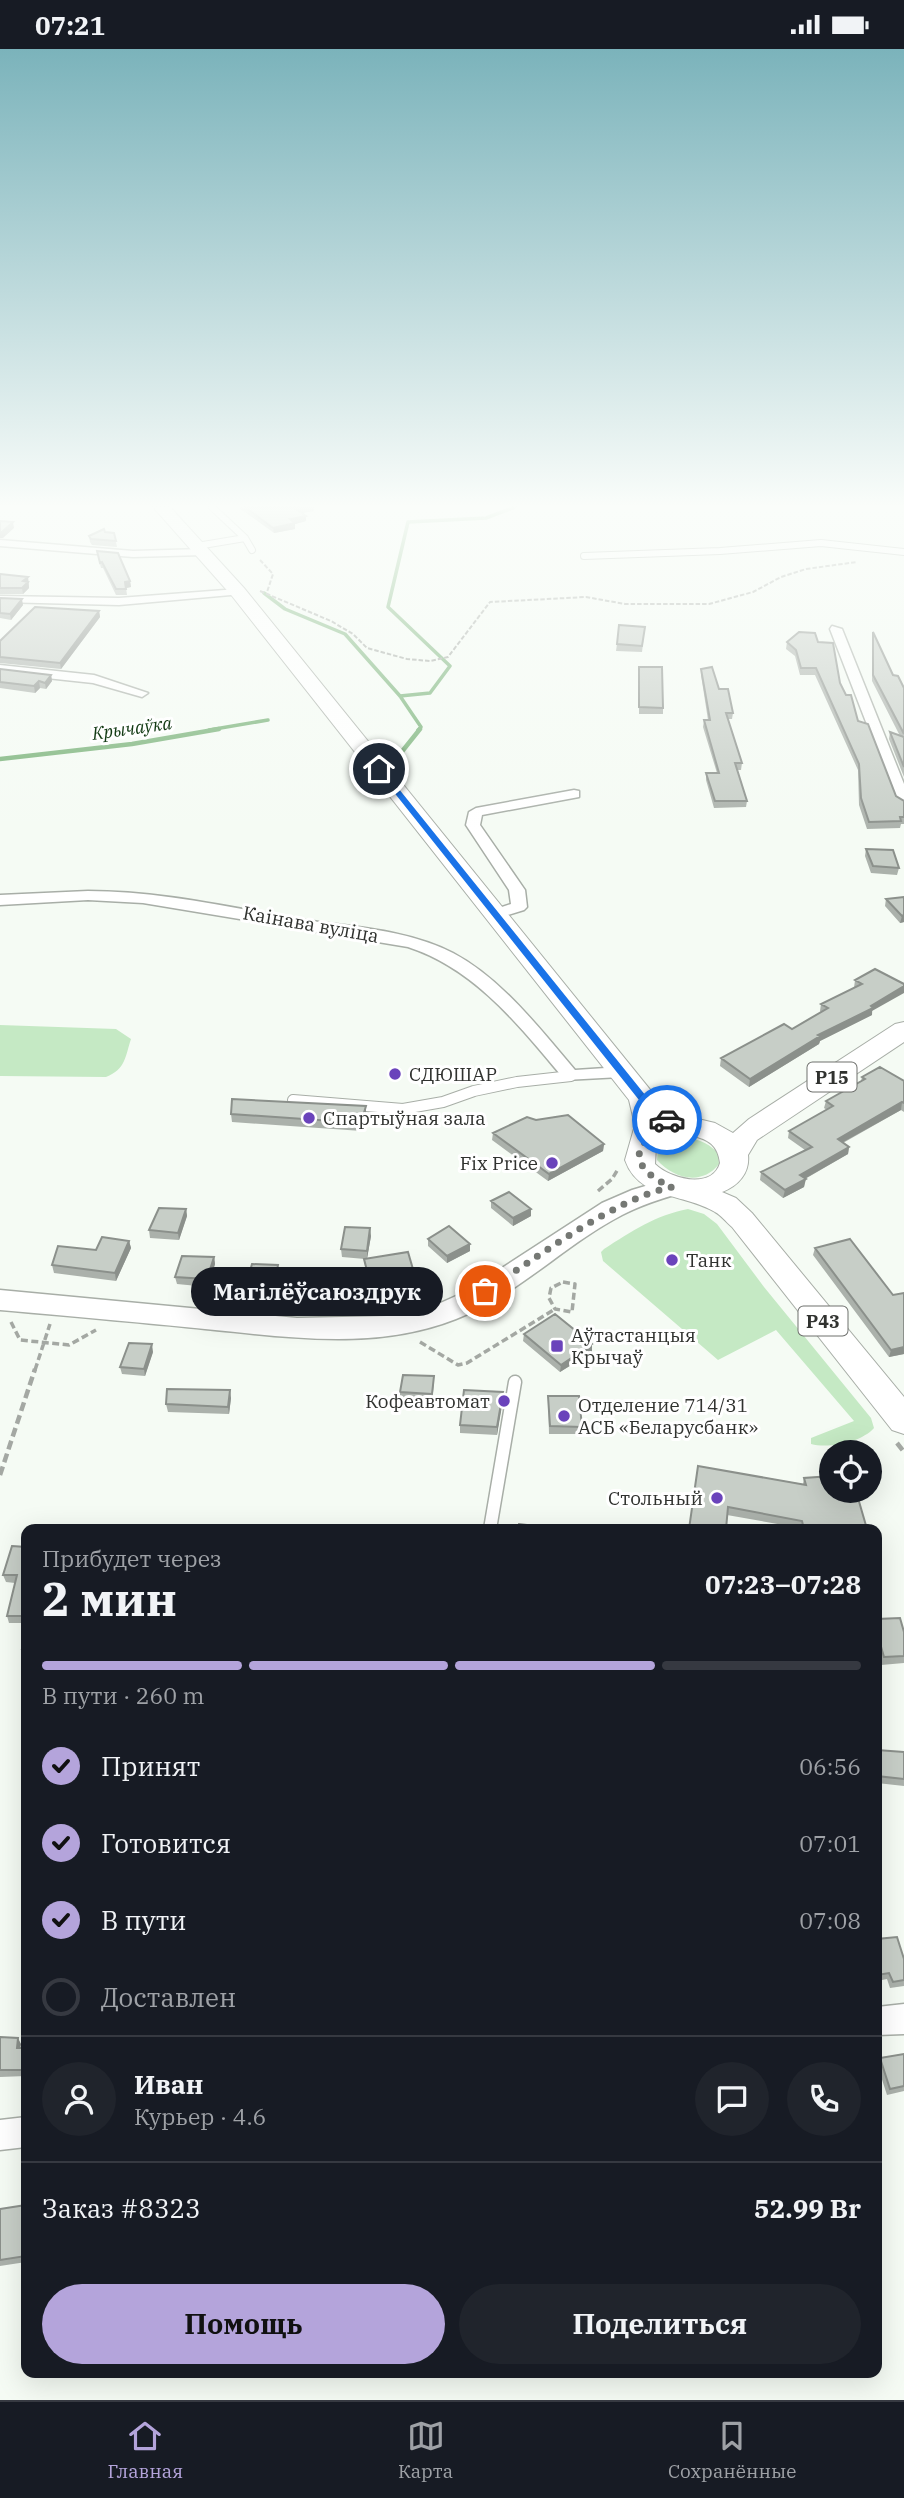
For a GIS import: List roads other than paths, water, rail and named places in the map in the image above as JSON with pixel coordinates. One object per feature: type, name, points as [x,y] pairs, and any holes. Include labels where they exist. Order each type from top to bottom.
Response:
[{"type":"main road","points":[[258,617],[642,1098],[667,1120],[693,1128],[727,1144],[733,1162],[723,1181],[707,1188],[655,1190],[610,1198]]},
{"type":"main road","name":"Р15","points":[[733,1162],[747,1134],[904,1030]]},
{"type":"main road","points":[[0,1300],[323,1329],[349,1330],[408,1325],[450,1311],[485,1291],[610,1198],[637,1182],[636,1154],[648,1128],[648,1114],[642,1098]]},
{"type":"main road","name":"Р15","points":[[693,1128],[730,1131],[759,1125]]},
{"type":"main road","points":[[636,1154],[654,1133],[693,1128]]},
{"type":"main road","name":"Р43","points":[[636,1154],[646,1173],[726,1205],[742,1220],[900,1431]]},
{"type":"main road","name":"Р43","points":[[733,1162],[731,1189],[742,1220]]},
{"type":"street","points":[[836,629],[904,802]]},
{"type":"street","points":[[0,669],[94,679],[142,693]]},
{"type":"street","points":[[495,914],[519,907],[517,890],[473,825],[476,812],[574,794]]},
{"type":"street","name":"Каінава вуліца","points":[[0,900],[116,896],[209,906],[378,935],[427,949],[462,965],[501,1000],[570,1076]]},
{"type":"street","points":[[570,1076],[621,1072]]},
{"type":"street","points":[[882,2021],[904,2019]]},
{"type":"street","points":[[0,2135],[21,2133]]},
{"type":"lane","points":[[293,1100],[402,1109],[443,1102],[474,1091],[517,1082],[570,1076]]},
{"type":"lane","points":[[491,1524],[514,1382]]},
{"type":"waterway","points":[[304,617],[345,634],[400,696]]},
{"type":"waterway","name":"Крычаўка","points":[[398,617],[450,666],[430,693],[400,696]]},
{"type":"waterway","points":[[400,696],[421,727],[418,730]]},
{"type":"waterway","name":"Крычаўка","points":[[209,730],[268,720]]},
{"type":"waterway","name":"Крычаўка","points":[[0,759],[132,744],[219,729]]},
{"type":"waterway","points":[[402,761],[400,754],[420,729]]},
{"type":"place","name":"СДЮШАР","points":[[395,1074]]},
{"type":"place","name":"Спартыўная зала","points":[[309,1118]]},
{"type":"place","name":"Fix Price","points":[[552,1163]]},
{"type":"place","name":"Танк","points":[[672,1260]]},
{"type":"place","name":"Магілёўсаюздрук","points":[[485,1291]]},
{"type":"place","name":"Аўтастанцыя Крычаў","points":[[557,1346]]},
{"type":"place","name":"Кофеавтомат","points":[[504,1401]]},
{"type":"place","name":"Отделение 714/31 АСБ «Беларусбанк»","points":[[564,1416]]},
{"type":"place","name":"Стольный","points":[[717,1498]]}]
